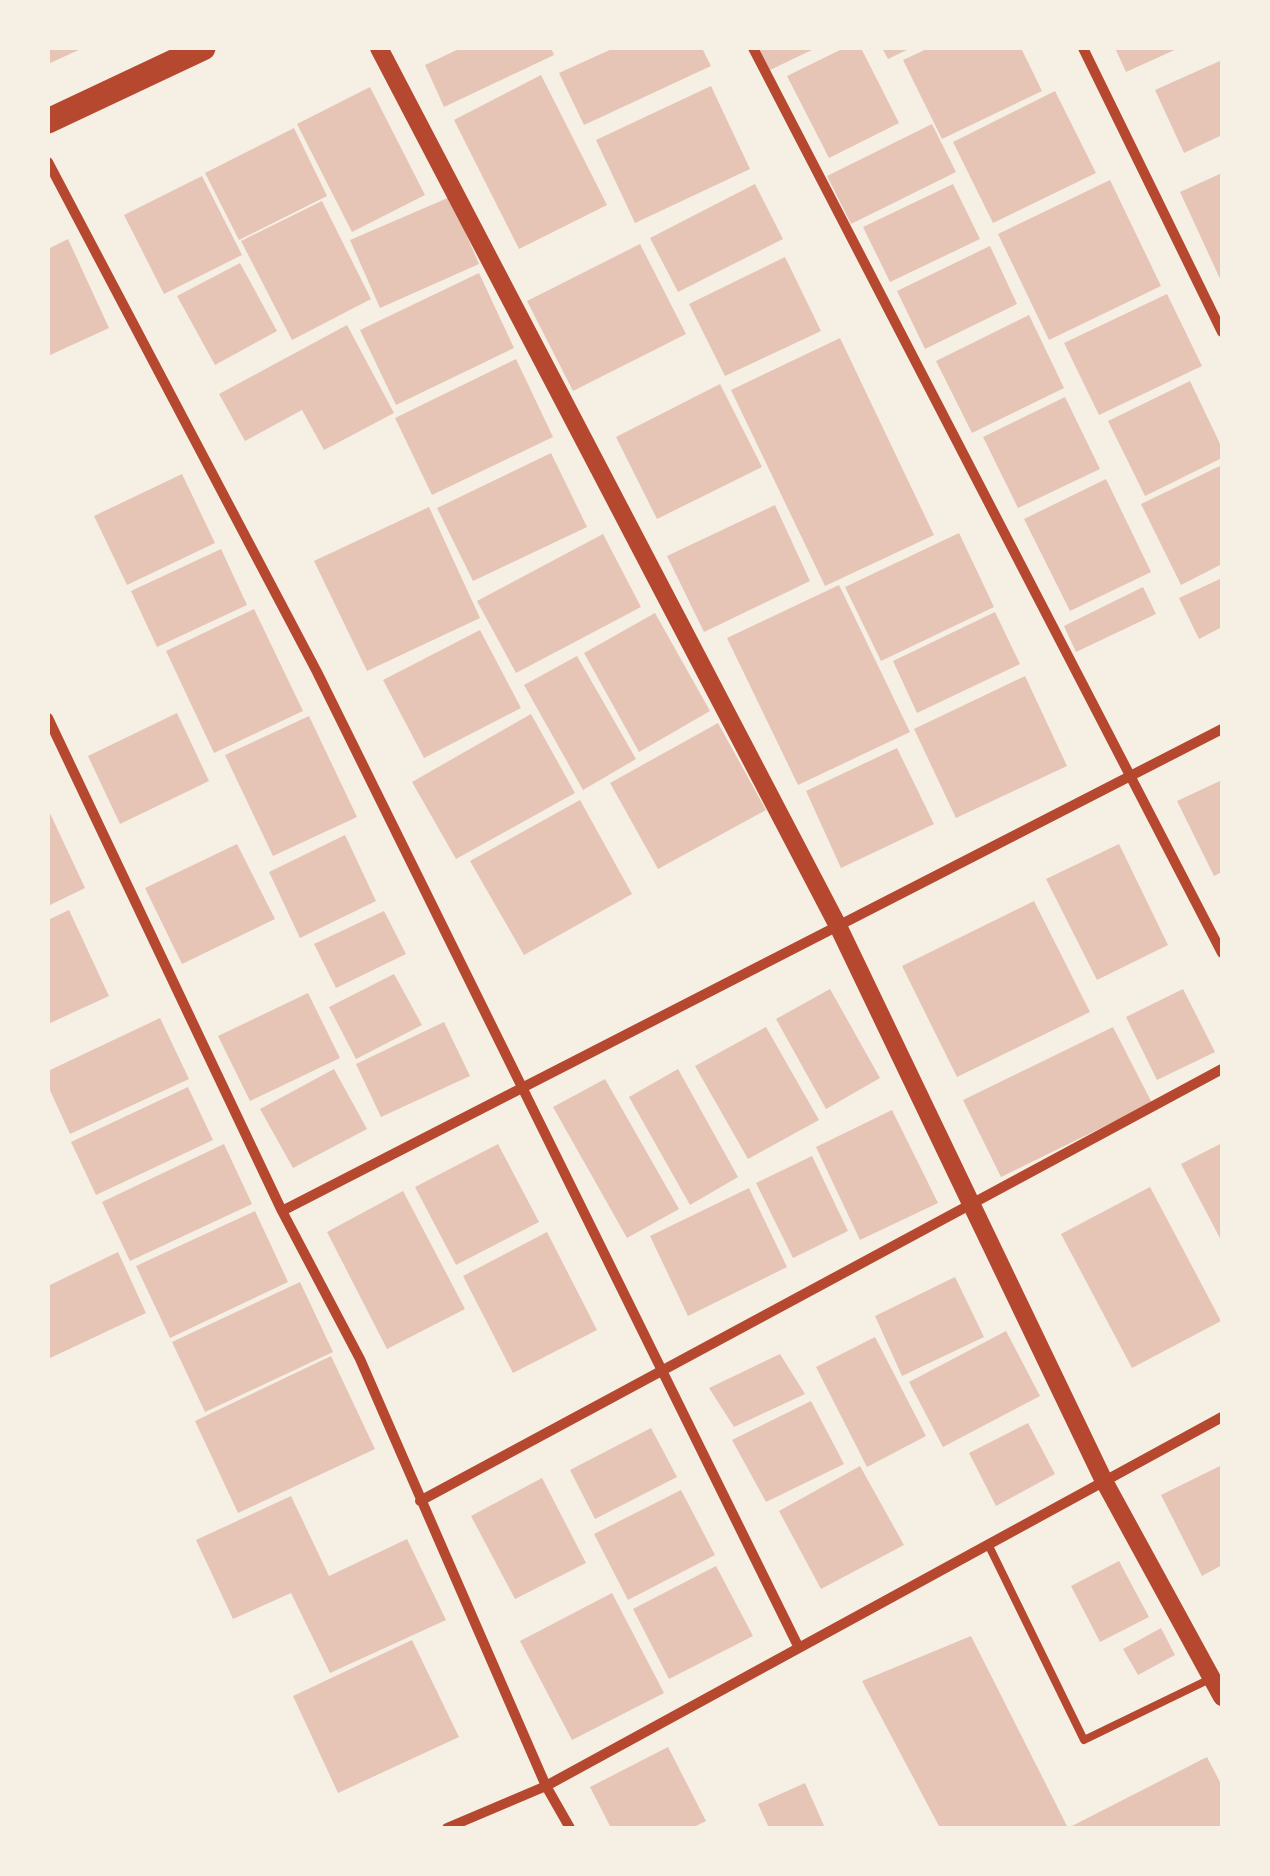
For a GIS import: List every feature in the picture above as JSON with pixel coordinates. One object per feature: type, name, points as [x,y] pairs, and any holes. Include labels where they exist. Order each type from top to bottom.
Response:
[{"type":"main road","points":[[48,121],[203,48]]},
{"type":"street","points":[[380,48],[838,926],[974,1203],[1104,1482],[1222,1696]]},
{"type":"street","points":[[753,48],[1222,952]]},
{"type":"street","points":[[1083,48],[1222,332]]},
{"type":"street","points":[[48,162],[318,672],[799,1648]]},
{"type":"street","points":[[48,718],[282,1211],[360,1360],[546,1786],[570,1828]]},
{"type":"street","points":[[282,1211],[1222,729]]},
{"type":"street","points":[[420,1500],[1222,1069]]},
{"type":"street","points":[[447,1828],[546,1786],[1222,1417]]},
{"type":"lane","points":[[988,1544],[1084,1740],[1212,1678]]},
{"type":"building","points":[[48,48],[83,48],[48,64]]},
{"type":"building","points":[[461,48],[551,48],[554,55],[444,107],[425,65]]},
{"type":"building","points":[[614,48],[702,48],[711,66],[584,125],[559,73]]},
{"type":"building","points":[[757,48],[816,48],[768,71]]},
{"type":"building","points":[[844,48],[861,48],[899,123],[829,158],[787,76]]},
{"type":"building","points":[[882,48],[911,48],[888,59]]},
{"type":"building","points":[[929,48],[1021,48],[1042,91],[942,139],[903,60]]},
{"type":"building","points":[[1115,48],[1179,48],[1126,72]]},
{"type":"building","points":[[1222,60],[1222,135],[1184,153],[1155,90]]},
{"type":"building","points":[[541,75],[607,205],[519,249],[454,120]]},
{"type":"building","points":[[711,86],[750,169],[635,223],[596,140]]},
{"type":"building","points":[[370,87],[425,195],[352,232],[297,124]]},
{"type":"building","points":[[1055,91],[1096,173],[993,223],[953,142]]},
{"type":"building","points":[[932,124],[956,172],[851,224],[827,176]]},
{"type":"building","points":[[294,128],[327,196],[239,240],[205,173]]},
{"type":"building","points":[[1222,173],[1222,283],[1180,192]]},
{"type":"building","points":[[202,176],[242,255],[164,294],[124,215]]},
{"type":"building","points":[[1110,180],[1161,286],[1049,340],[998,234]]},
{"type":"building","points":[[755,184],[783,239],[678,292],[650,238]]},
{"type":"building","points":[[953,184],[980,239],[890,282],[863,227]]},
{"type":"building","points":[[450,197],[479,264],[380,308],[350,240]]},
{"type":"building","points":[[322,201],[371,299],[292,340],[241,241]]},
{"type":"building","points":[[68,239],[109,328],[48,356],[48,249]]},
{"type":"building","points":[[640,244],[686,334],[573,391],[527,301]]},
{"type":"building","points":[[990,246],[1017,304],[925,349],[897,291]]},
{"type":"building","points":[[785,257],[821,331],[725,376],[689,304]]},
{"type":"building","points":[[240,263],[277,331],[215,365],[177,296]]},
{"type":"building","points":[[479,273],[514,348],[396,405],[360,330]]},
{"type":"building","points":[[1167,294],[1202,366],[1099,415],[1064,343]]},
{"type":"building","points":[[1029,315],[1064,388],[972,433],[936,361]]},
{"type":"building","points":[[347,325],[394,413],[324,450],[302,410],[245,441],[219,394]]},
{"type":"building","points":[[840,338],[934,535],[825,586],[731,390]]},
{"type":"building","points":[[516,359],[553,437],[432,495],[395,418]]},
{"type":"building","points":[[1190,381],[1222,448],[1222,458],[1145,496],[1108,421]]},
{"type":"building","points":[[720,384],[762,467],[657,519],[616,437]]},
{"type":"building","points":[[1065,397],[1100,469],[1018,508],[983,437]]},
{"type":"building","points":[[551,453],[587,527],[473,581],[437,508]]},
{"type":"building","points":[[1222,465],[1222,564],[1181,585],[1141,504]]},
{"type":"building","points":[[182,474],[215,543],[127,585],[94,516]]},
{"type":"building","points":[[1106,479],[1151,572],[1070,611],[1024,519]]},
{"type":"building","points":[[775,505],[810,581],[704,632],[667,556]]},
{"type":"building","points":[[429,507],[480,618],[367,671],[314,561]]},
{"type":"building","points":[[959,533],[994,607],[881,661],[845,587]]},
{"type":"building","points":[[603,534],[641,607],[516,673],[477,601]]},
{"type":"building","points":[[221,549],[247,605],[157,647],[131,591]]},
{"type":"building","points":[[1222,578],[1222,627],[1199,639],[1179,598]]},
{"type":"building","points":[[839,585],[910,732],[798,785],[727,638]]},
{"type":"building","points":[[1143,587],[1156,614],[1076,652],[1064,626]]},
{"type":"building","points":[[254,609],[303,711],[214,753],[166,651]]},
{"type":"building","points":[[995,612],[1020,664],[917,713],[893,661]]},
{"type":"building","points":[[655,613],[710,711],[639,752],[584,653]]},
{"type":"building","points":[[480,630],[521,708],[424,758],[383,680]]},
{"type":"building","points":[[577,656],[636,759],[583,790],[524,685]]},
{"type":"building","points":[[1025,676],[1067,766],[956,818],[914,729]]},
{"type":"building","points":[[177,713],[209,781],[120,824],[88,756]]},
{"type":"building","points":[[531,714],[575,793],[456,859],[412,782]]},
{"type":"building","points":[[309,716],[357,817],[273,856],[225,755]]},
{"type":"building","points":[[718,723],[766,810],[658,869],[610,783]]},
{"type":"building","points":[[897,748],[934,824],[841,868],[806,791]]},
{"type":"building","points":[[1222,780],[1222,872],[1214,876],[1177,801]]},
{"type":"building","points":[[580,800],[632,894],[524,955],[470,861]]},
{"type":"building","points":[[48,809],[85,888],[48,906]]},
{"type":"building","points":[[345,835],[376,901],[300,938],[269,872]]},
{"type":"building","points":[[237,844],[275,919],[182,964],[145,888]]},
{"type":"building","points":[[1119,844],[1168,945],[1097,980],[1046,879]]},
{"type":"building","points":[[1034,901],[1090,1012],[957,1077],[902,966]]},
{"type":"building","points":[[69,910],[109,996],[48,1024],[48,920]]},
{"type":"building","points":[[384,911],[406,954],[336,988],[314,944]]},
{"type":"building","points":[[394,974],[422,1025],[356,1059],[329,1007]]},
{"type":"building","points":[[830,989],[880,1078],[826,1109],[776,1019]]},
{"type":"building","points":[[1183,989],[1215,1052],[1157,1080],[1126,1017]]},
{"type":"building","points":[[308,993],[340,1058],[250,1101],[218,1036]]},
{"type":"building","points":[[160,1018],[189,1079],[70,1134],[48,1086],[48,1071]]},
{"type":"building","points":[[444,1022],[470,1076],[381,1117],[356,1064]]},
{"type":"building","points":[[766,1027],[819,1120],[748,1159],[695,1066]]},
{"type":"building","points":[[1113,1027],[1152,1103],[1001,1177],[963,1100]]},
{"type":"building","points":[[334,1069],[367,1129],[293,1168],[260,1109]]},
{"type":"building","points":[[678,1069],[738,1177],[690,1205],[629,1097]]},
{"type":"building","points":[[605,1079],[679,1209],[627,1238],[553,1107]]},
{"type":"building","points":[[188,1087],[213,1140],[96,1195],[71,1142]]},
{"type":"building","points":[[892,1110],[938,1203],[860,1240],[816,1147]]},
{"type":"building","points":[[1222,1143],[1222,1242],[1181,1164]]},
{"type":"building","points":[[224,1144],[252,1204],[130,1261],[102,1202]]},
{"type":"building","points":[[498,1144],[539,1222],[456,1265],[415,1187]]},
{"type":"building","points":[[812,1156],[848,1231],[793,1258],[756,1183]]},
{"type":"building","points":[[1150,1187],[1221,1321],[1132,1368],[1061,1234]]},
{"type":"building","points":[[749,1188],[787,1267],[688,1316],[650,1236]]},
{"type":"building","points":[[403,1191],[465,1309],[387,1349],[327,1232]]},
{"type":"building","points":[[255,1211],[288,1282],[170,1338],[136,1266]]},
{"type":"building","points":[[547,1232],[597,1330],[513,1373],[463,1276]]},
{"type":"building","points":[[118,1252],[146,1313],[48,1359],[48,1286]]},
{"type":"building","points":[[955,1277],[984,1337],[902,1376],[875,1316]]},
{"type":"building","points":[[300,1282],[333,1352],[205,1412],[172,1342]]},
{"type":"building","points":[[1006,1331],[1040,1396],[943,1447],[909,1382]]},
{"type":"building","points":[[875,1337],[926,1436],[867,1467],[816,1367]]},
{"type":"building","points":[[780,1354],[805,1394],[734,1427],[709,1388]]},
{"type":"building","points":[[331,1356],[375,1449],[238,1513],[195,1421]]},
{"type":"building","points":[[811,1401],[844,1464],[766,1502],[732,1440]]},
{"type":"building","points":[[1028,1423],[1055,1474],[996,1506],[969,1453]]},
{"type":"building","points":[[651,1428],[677,1477],[595,1519],[570,1470]]},
{"type":"building","points":[[1222,1465],[1222,1565],[1202,1576],[1161,1495]]},
{"type":"building","points":[[860,1466],[904,1545],[821,1589],[779,1511]]},
{"type":"building","points":[[542,1478],[586,1563],[515,1599],[471,1516]]},
{"type":"building","points":[[681,1490],[715,1555],[628,1600],[594,1534]]},
{"type":"building","points":[[291,1496],[329,1576],[407,1539],[446,1620],[330,1673],[291,1593],[233,1619],[196,1540]]},
{"type":"building","points":[[1119,1561],[1149,1617],[1100,1642],[1071,1586]]},
{"type":"building","points":[[716,1566],[753,1636],[669,1679],[633,1609]]},
{"type":"building","points":[[612,1593],[664,1693],[572,1740],[520,1641]]},
{"type":"building","points":[[1161,1628],[1175,1655],[1138,1675],[1123,1649]]},
{"type":"building","points":[[971,1636],[1068,1828],[940,1828],[862,1681]]},
{"type":"building","points":[[412,1640],[459,1737],[338,1793],[293,1696]]},
{"type":"building","points":[[668,1747],[706,1821],[692,1828],[611,1828],[590,1787]]},
{"type":"building","points":[[1207,1757],[1222,1786],[1222,1828],[1068,1828]]},
{"type":"building","points":[[805,1783],[825,1828],[769,1828],[758,1804]]}]
